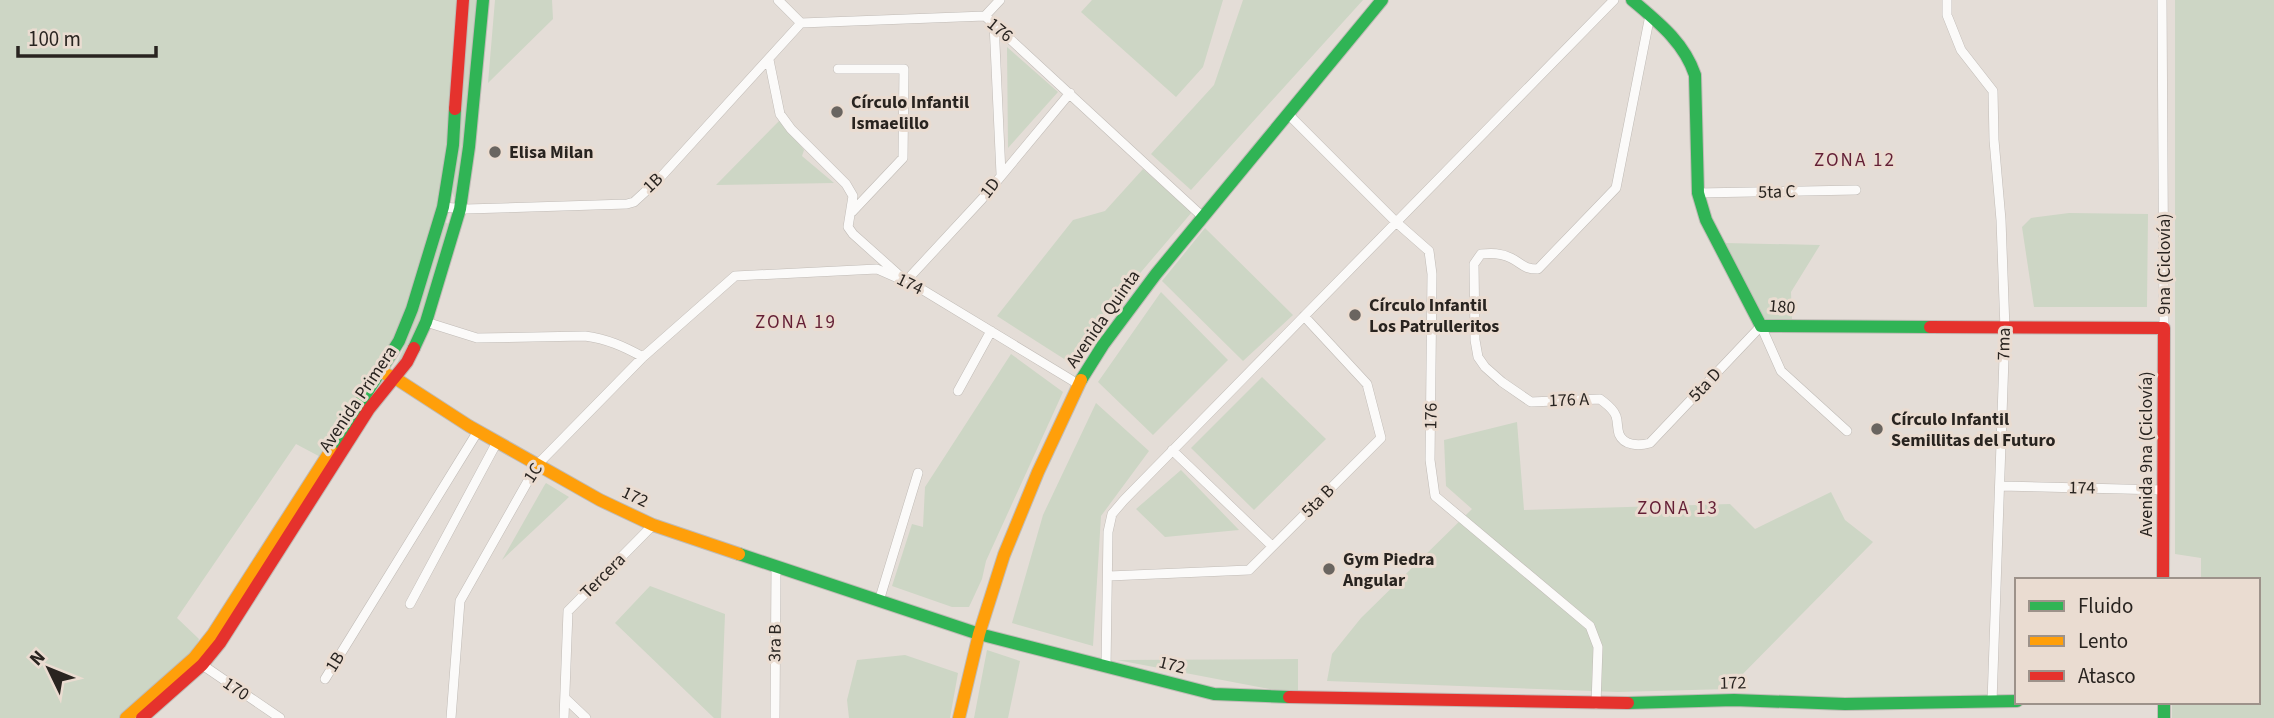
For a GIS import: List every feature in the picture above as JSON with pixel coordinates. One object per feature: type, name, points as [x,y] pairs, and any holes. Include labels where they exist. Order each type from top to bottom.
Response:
[{"type":"street","name":"Avenida Primera","points":[[126,718],[198,662],[399,341],[412,309],[443,207],[453,145],[463,0]]},
{"type":"street","name":"Avenida Primera","points":[[142,718],[198,662],[243,609],[369,409],[407,362],[426,322],[460,209],[470,147],[483,0]]},
{"type":"street","points":[[778,0],[801,23]]},
{"type":"street","points":[[985,16],[1000,0]]},
{"type":"street","name":"Avenida Quinta","points":[[959,718],[979,634],[1004,555],[1078,384],[1103,345],[1156,274],[1382,0]]},
{"type":"street","points":[[1106,667],[1108,532],[1112,514],[1614,0]]},
{"type":"street","name":"180","points":[[1632,0],[1684,49],[1692,61],[1695,75],[1698,193],[1706,220],[1761,326],[2164,328]]},
{"type":"street","name":"7ma","points":[[1947,0],[1947,15],[1961,50],[1993,91],[2005,328],[1992,702]]},
{"type":"street","name":"9na (Ciclovía)","points":[[2162,0],[2164,328]]},
{"type":"street","name":"176 A","points":[[1650,15],[1616,188],[1538,269],[1527,269],[1511,258],[1495,253],[1481,254],[1474,264],[1475,340],[1478,357],[1485,367],[1531,402],[1600,399],[1614,411],[1623,440],[1641,446],[1650,443]]},
{"type":"street","name":"176","points":[[801,23],[985,16],[1204,218]]},
{"type":"street","name":"1B","points":[[443,207],[460,209],[634,202],[659,179],[801,23]]},
{"type":"street","points":[[994,23],[1001,174]]},
{"type":"street","points":[[769,60],[780,114],[791,129],[846,184],[853,196],[848,227],[906,281]]},
{"type":"street","points":[[838,69],[904,69],[903,158],[852,212]]},
{"type":"street","name":"1D","points":[[906,281],[982,198],[1070,93]]},
{"type":"street","name":"176","points":[[1287,114],[1429,251],[1432,274],[1430,460],[1435,496],[1590,626],[1598,647],[1596,705]]},
{"type":"street","name":"5ta C","points":[[1698,193],[1856,190]]},
{"type":"street","name":"174","points":[[721,287],[736,276],[877,269],[906,281],[1078,384]]},
{"type":"street","name":"1C","points":[[451,718],[460,601],[537,465],[643,357],[721,287]]},
{"type":"street","name":"5ta B","points":[[1109,576],[1249,570],[1381,438],[1367,384],[1304,316]]},
{"type":"street","points":[[426,322],[477,338],[601,338],[643,357]]},
{"type":"street","points":[[1761,326],[1781,371],[1847,431]]},
{"type":"street","name":"5ta D","points":[[1650,443],[1761,326]]},
{"type":"street","name":"Avenida 9na (Ciclovía)","points":[[2163,578],[2164,328]]},
{"type":"street","points":[[958,391],[991,331]]},
{"type":"street","name":"172","points":[[381,372],[537,465],[653,525],[979,634],[1214,694],[1596,705],[1734,700],[1845,704],[2015,701]]},
{"type":"street","name":"1B","points":[[325,679],[478,431]]},
{"type":"street","points":[[410,604],[497,442]]},
{"type":"street","points":[[1172,450],[1272,546]]},
{"type":"street","points":[[879,601],[918,473]]},
{"type":"street","name":"174","points":[[2000,486],[2163,490]]},
{"type":"street","name":"Tercera","points":[[564,718],[568,611],[653,525]]},
{"type":"street","name":"3ra B","points":[[774,718],[776,567]]},
{"type":"street","name":"170","points":[[198,662],[280,718]]},
{"type":"street","points":[[565,698],[586,718]]},
{"type":"street","points":[[1664,718],[1665,704]]},
{"type":"green space","points":[[0,0],[459,0],[448,173],[423,257],[390,351],[328,461],[296,444],[177,618],[199,639],[191,660],[121,718],[0,718]]},
{"type":"green space","points":[[469,0],[478,0],[467,124],[454,197],[452,191],[460,142]]},
{"type":"green space","points":[[495,0],[552,0],[553,19],[488,83]]},
{"type":"green space","points":[[1092,0],[1223,0],[1203,67],[1176,97],[1081,12]]},
{"type":"green space","points":[[1243,0],[1363,0],[1191,190],[1151,154],[1214,85]]},
{"type":"green space","points":[[2175,0],[2274,0],[2274,718],[2172,718],[2172,704],[2260,704],[2260,578],[2201,578],[2201,558],[2175,554]]},
{"type":"green space","points":[[1007,47],[1058,92],[1008,148]]},
{"type":"green space","points":[[780,120],[804,150],[802,156],[834,183],[716,185]]},
{"type":"green space","points":[[1143,169],[1192,212],[1119,298],[1072,364],[997,316],[1073,220],[1105,211]]},
{"type":"green space","points":[[2069,213],[2148,214],[2147,307],[2034,307],[2022,227],[2031,218]]},
{"type":"green space","points":[[444,222],[449,224],[424,312],[397,364],[415,319]]},
{"type":"green space","points":[[1205,228],[1293,315],[1243,361],[1162,281]]},
{"type":"green space","points":[[1725,243],[1820,245],[1791,292],[1792,320],[1766,321]]},
{"type":"green space","points":[[1161,292],[1228,360],[1153,435],[1098,382]]},
{"type":"green space","points":[[1011,354],[1063,392],[986,561],[982,579],[969,607],[952,607],[892,586],[912,524],[923,527],[925,487]]},
{"type":"green space","points":[[1262,377],[1326,439],[1254,510],[1191,448]]},
{"type":"green space","points":[[1096,403],[1149,451],[1101,516],[1093,646],[1012,623],[1043,515]]},
{"type":"green space","points":[[1517,422],[1524,510],[1730,504],[1755,529],[1831,492],[1845,520],[1873,542],[1728,689],[1618,692],[1327,681],[1332,654],[1361,618],[1472,509],[1446,486],[1444,440]]},
{"type":"green space","points":[[1181,470],[1239,530],[1165,537],[1136,509]]},
{"type":"green space","points":[[546,483],[569,497],[502,560],[544,486]]},
{"type":"green space","points":[[650,586],[725,614],[721,718],[714,718],[615,623]]},
{"type":"green space","points":[[987,650],[1020,661],[1008,718],[974,718]]},
{"type":"green space","points":[[905,655],[958,673],[950,718],[849,718],[847,700],[857,660]]},
{"type":"green space","points":[[1298,659],[1298,691],[1280,691],[1117,660]]},
{"type":"traffic: fast","points":[[414,348],[426,322],[460,209],[469,147],[483,0]]},
{"type":"traffic: fast","points":[[1081,380],[1103,345],[1156,274],[1382,0]]},
{"type":"traffic: fast","points":[[1632,0],[1677,43],[1695,75],[1698,193],[1706,220],[1761,326],[1930,327]]},
{"type":"traffic: fast","points":[[331,450],[399,341],[412,309],[443,207],[453,145],[455,109]]},
{"type":"traffic: fast","points":[[739,554],[979,634],[1214,694],[1289,697]]},
{"type":"traffic: fast","points":[[1628,703],[1734,700],[1845,704],[2015,701]]},
{"type":"traffic: fast","points":[[2164,704],[2164,718]]},
{"type":"traffic: slow","points":[[381,372],[395,378],[469,426],[600,500],[653,525],[739,554]]},
{"type":"traffic: slow","points":[[959,718],[979,634],[1004,555],[1038,472],[1081,380]]},
{"type":"traffic: slow","points":[[126,718],[194,658],[213,634],[331,450]]},
{"type":"traffic: jam","points":[[455,109],[463,0]]},
{"type":"traffic: jam","points":[[1930,327],[2164,328],[2163,578]]},
{"type":"traffic: jam","points":[[142,718],[202,665],[220,643],[369,409],[407,362],[414,348]]},
{"type":"traffic: jam","points":[[1289,697],[1628,703]]},
{"type":"place","name":"Círculo Infantil Ismaelillo","points":[[837,112]]},
{"type":"place","name":"Elisa Milan","points":[[495,152]]},
{"type":"place","name":"Círculo Infantil Los Patrulleritos","points":[[1355,315]]},
{"type":"place","name":"Círculo Infantil Semillitas del Futuro","points":[[1877,429]]},
{"type":"place","name":"Gym Piedra Angular","points":[[1329,569]]},
{"type":"district","name":"ZONA 12","points":[[1855,160]]},
{"type":"district","name":"ZONA 19","points":[[796,322]]},
{"type":"district","name":"ZONA 13","points":[[1678,508]]}]
